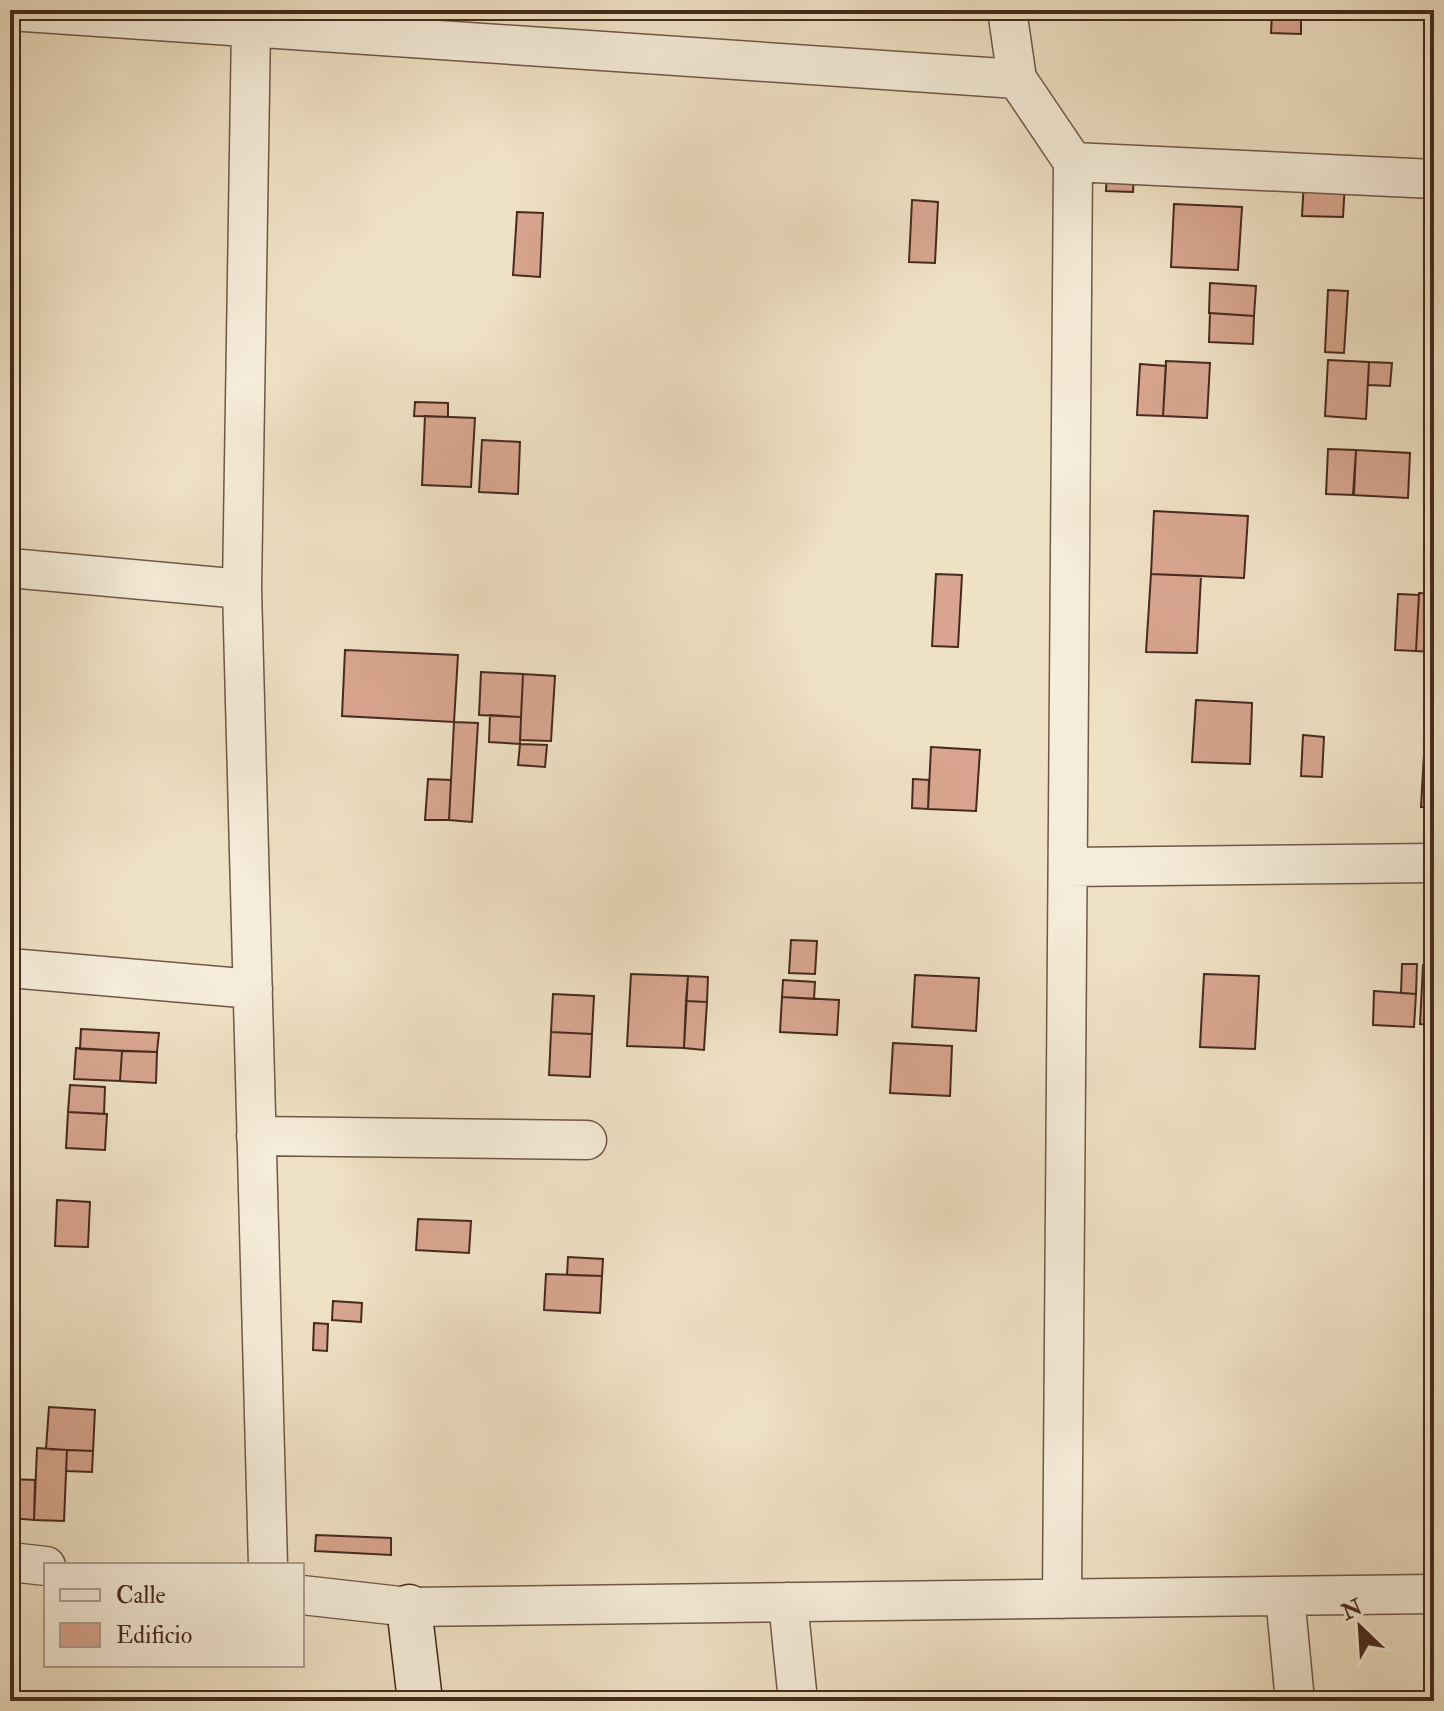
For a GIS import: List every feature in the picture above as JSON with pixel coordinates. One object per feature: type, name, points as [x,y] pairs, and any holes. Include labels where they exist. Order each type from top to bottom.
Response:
[{"type":"street","points":[[1007,10],[1017,79],[1073,162],[1062,1599]]},
{"type":"street","points":[[10,11],[88,13],[251,27],[1017,79]]},
{"type":"street","points":[[251,27],[242,589],[268,1563]]},
{"type":"street","points":[[1073,162],[1434,179]]},
{"type":"street","points":[[10,568],[242,589]]},
{"type":"street","points":[[1069,867],[1434,863]]},
{"type":"street","points":[[10,968],[253,989]]},
{"type":"street","points":[[256,1136],[587,1140]]},
{"type":"street","points":[[10,1562],[44,1566]]},
{"type":"street","points":[[304,1595],[409,1607],[1434,1594]]},
{"type":"street","points":[[1285,1596],[1295,1701]]},
{"type":"street","points":[[788,1602],[798,1701]]},
{"type":"street","points":[[409,1607],[420,1701]]},
{"type":"building","points":[[1225,10],[1328,10],[1327,15]]},
{"type":"building","points":[[1272,13],[1301,14],[1301,34],[1271,33]]},
{"type":"building","points":[[1107,170],[1134,172],[1133,192],[1106,191]]},
{"type":"building","points":[[1304,180],[1345,182],[1343,217],[1302,216]]},
{"type":"building","points":[[912,200],[938,202],[935,263],[909,262]]},
{"type":"building","points":[[1174,204],[1242,207],[1238,270],[1171,267]]},
{"type":"building","points":[[517,212],[543,213],[540,277],[513,275]]},
{"type":"building","points":[[1210,283],[1256,286],[1254,316],[1209,313]]},
{"type":"building","points":[[1328,290],[1348,291],[1344,353],[1325,352]]},
{"type":"building","points":[[1210,313],[1254,316],[1253,344],[1209,342]]},
{"type":"building","points":[[1328,360],[1369,362],[1366,419],[1325,416]]},
{"type":"building","points":[[1166,361],[1210,363],[1207,418],[1163,416]]},
{"type":"building","points":[[1369,362],[1392,363],[1390,386],[1368,385]]},
{"type":"building","points":[[1140,364],[1166,366],[1163,416],[1137,415]]},
{"type":"building","points":[[415,402],[448,403],[448,417],[414,416]]},
{"type":"building","points":[[425,416],[475,418],[471,487],[422,485]]},
{"type":"building","points":[[482,440],[520,442],[518,494],[479,492]]},
{"type":"building","points":[[1328,449],[1356,450],[1354,495],[1326,494]]},
{"type":"building","points":[[1356,450],[1410,453],[1408,498],[1353,495]]},
{"type":"building","points":[[1154,511],[1248,516],[1244,578],[1151,574]]},
{"type":"building","points":[[936,574],[962,575],[958,647],[932,646]]},
{"type":"building","points":[[1151,574],[1201,576],[1197,653],[1146,652]]},
{"type":"building","points":[[1419,593],[1434,594],[1434,652],[1416,651]]},
{"type":"building","points":[[1398,594],[1419,595],[1416,651],[1395,650]]},
{"type":"building","points":[[345,650],[458,655],[454,722],[342,716]]},
{"type":"building","points":[[481,672],[523,674],[521,717],[479,715]]},
{"type":"building","points":[[523,674],[555,676],[551,741],[520,740]]},
{"type":"building","points":[[1196,700],[1252,703],[1250,764],[1192,762]]},
{"type":"building","points":[[490,715],[521,717],[520,744],[489,742]]},
{"type":"building","points":[[1426,720],[1434,721],[1434,772],[1423,771]]},
{"type":"building","points":[[454,722],[478,723],[472,822],[449,820]]},
{"type":"building","points":[[1303,735],[1324,737],[1322,777],[1301,776]]},
{"type":"building","points":[[520,744],[547,745],[545,767],[518,765]]},
{"type":"building","points":[[931,747],[980,750],[976,811],[928,809]]},
{"type":"building","points":[[1423,771],[1434,772],[1434,807],[1421,807]]},
{"type":"building","points":[[428,779],[451,780],[449,820],[425,820]]},
{"type":"building","points":[[913,779],[929,780],[928,809],[912,808]]},
{"type":"building","points":[[791,940],[817,941],[815,974],[789,973]]},
{"type":"building","points":[[1402,964],[1417,964],[1416,994],[1401,993]]},
{"type":"building","points":[[1423,965],[1434,965],[1434,1025],[1420,1024]]},
{"type":"building","points":[[631,974],[688,976],[684,1048],[627,1046]]},
{"type":"building","points":[[1204,974],[1259,976],[1255,1049],[1200,1047]]},
{"type":"building","points":[[915,975],[979,978],[976,1031],[912,1027]]},
{"type":"building","points":[[688,976],[708,977],[707,1002],[686,1001]]},
{"type":"building","points":[[783,980],[815,982],[814,999],[782,997]]},
{"type":"building","points":[[1374,991],[1416,994],[1414,1027],[1373,1025]]},
{"type":"building","points":[[553,994],[594,996],[592,1034],[551,1032]]},
{"type":"building","points":[[782,997],[839,1000],[837,1035],[780,1032]]},
{"type":"building","points":[[686,1001],[707,1002],[704,1050],[684,1048]]},
{"type":"building","points":[[81,1029],[159,1033],[157,1052],[80,1049]]},
{"type":"building","points":[[551,1032],[592,1034],[590,1077],[549,1075]]},
{"type":"building","points":[[893,1043],[952,1046],[950,1096],[890,1093]]},
{"type":"building","points":[[76,1048],[122,1051],[120,1081],[74,1079]]},
{"type":"building","points":[[122,1051],[157,1052],[156,1083],[120,1081]]},
{"type":"building","points":[[70,1085],[105,1087],[104,1114],[68,1112]]},
{"type":"building","points":[[68,1112],[107,1114],[105,1150],[66,1148]]},
{"type":"building","points":[[57,1200],[90,1202],[88,1247],[55,1246]]},
{"type":"building","points":[[418,1219],[471,1221],[469,1253],[416,1250]]},
{"type":"building","points":[[568,1257],[603,1259],[602,1276],[567,1275]]},
{"type":"building","points":[[546,1274],[602,1276],[600,1313],[544,1310]]},
{"type":"building","points":[[333,1301],[362,1303],[361,1322],[332,1320]]},
{"type":"building","points":[[314,1323],[328,1324],[327,1351],[313,1350]]},
{"type":"building","points":[[49,1407],[95,1410],[93,1451],[46,1449]]},
{"type":"building","points":[[37,1448],[67,1450],[64,1521],[34,1520]]},
{"type":"building","points":[[67,1450],[93,1451],[92,1472],[66,1471]]},
{"type":"building","points":[[10,1479],[35,1480],[34,1520],[10,1518]]},
{"type":"building","points":[[316,1535],[391,1538],[391,1555],[315,1551]]}]
